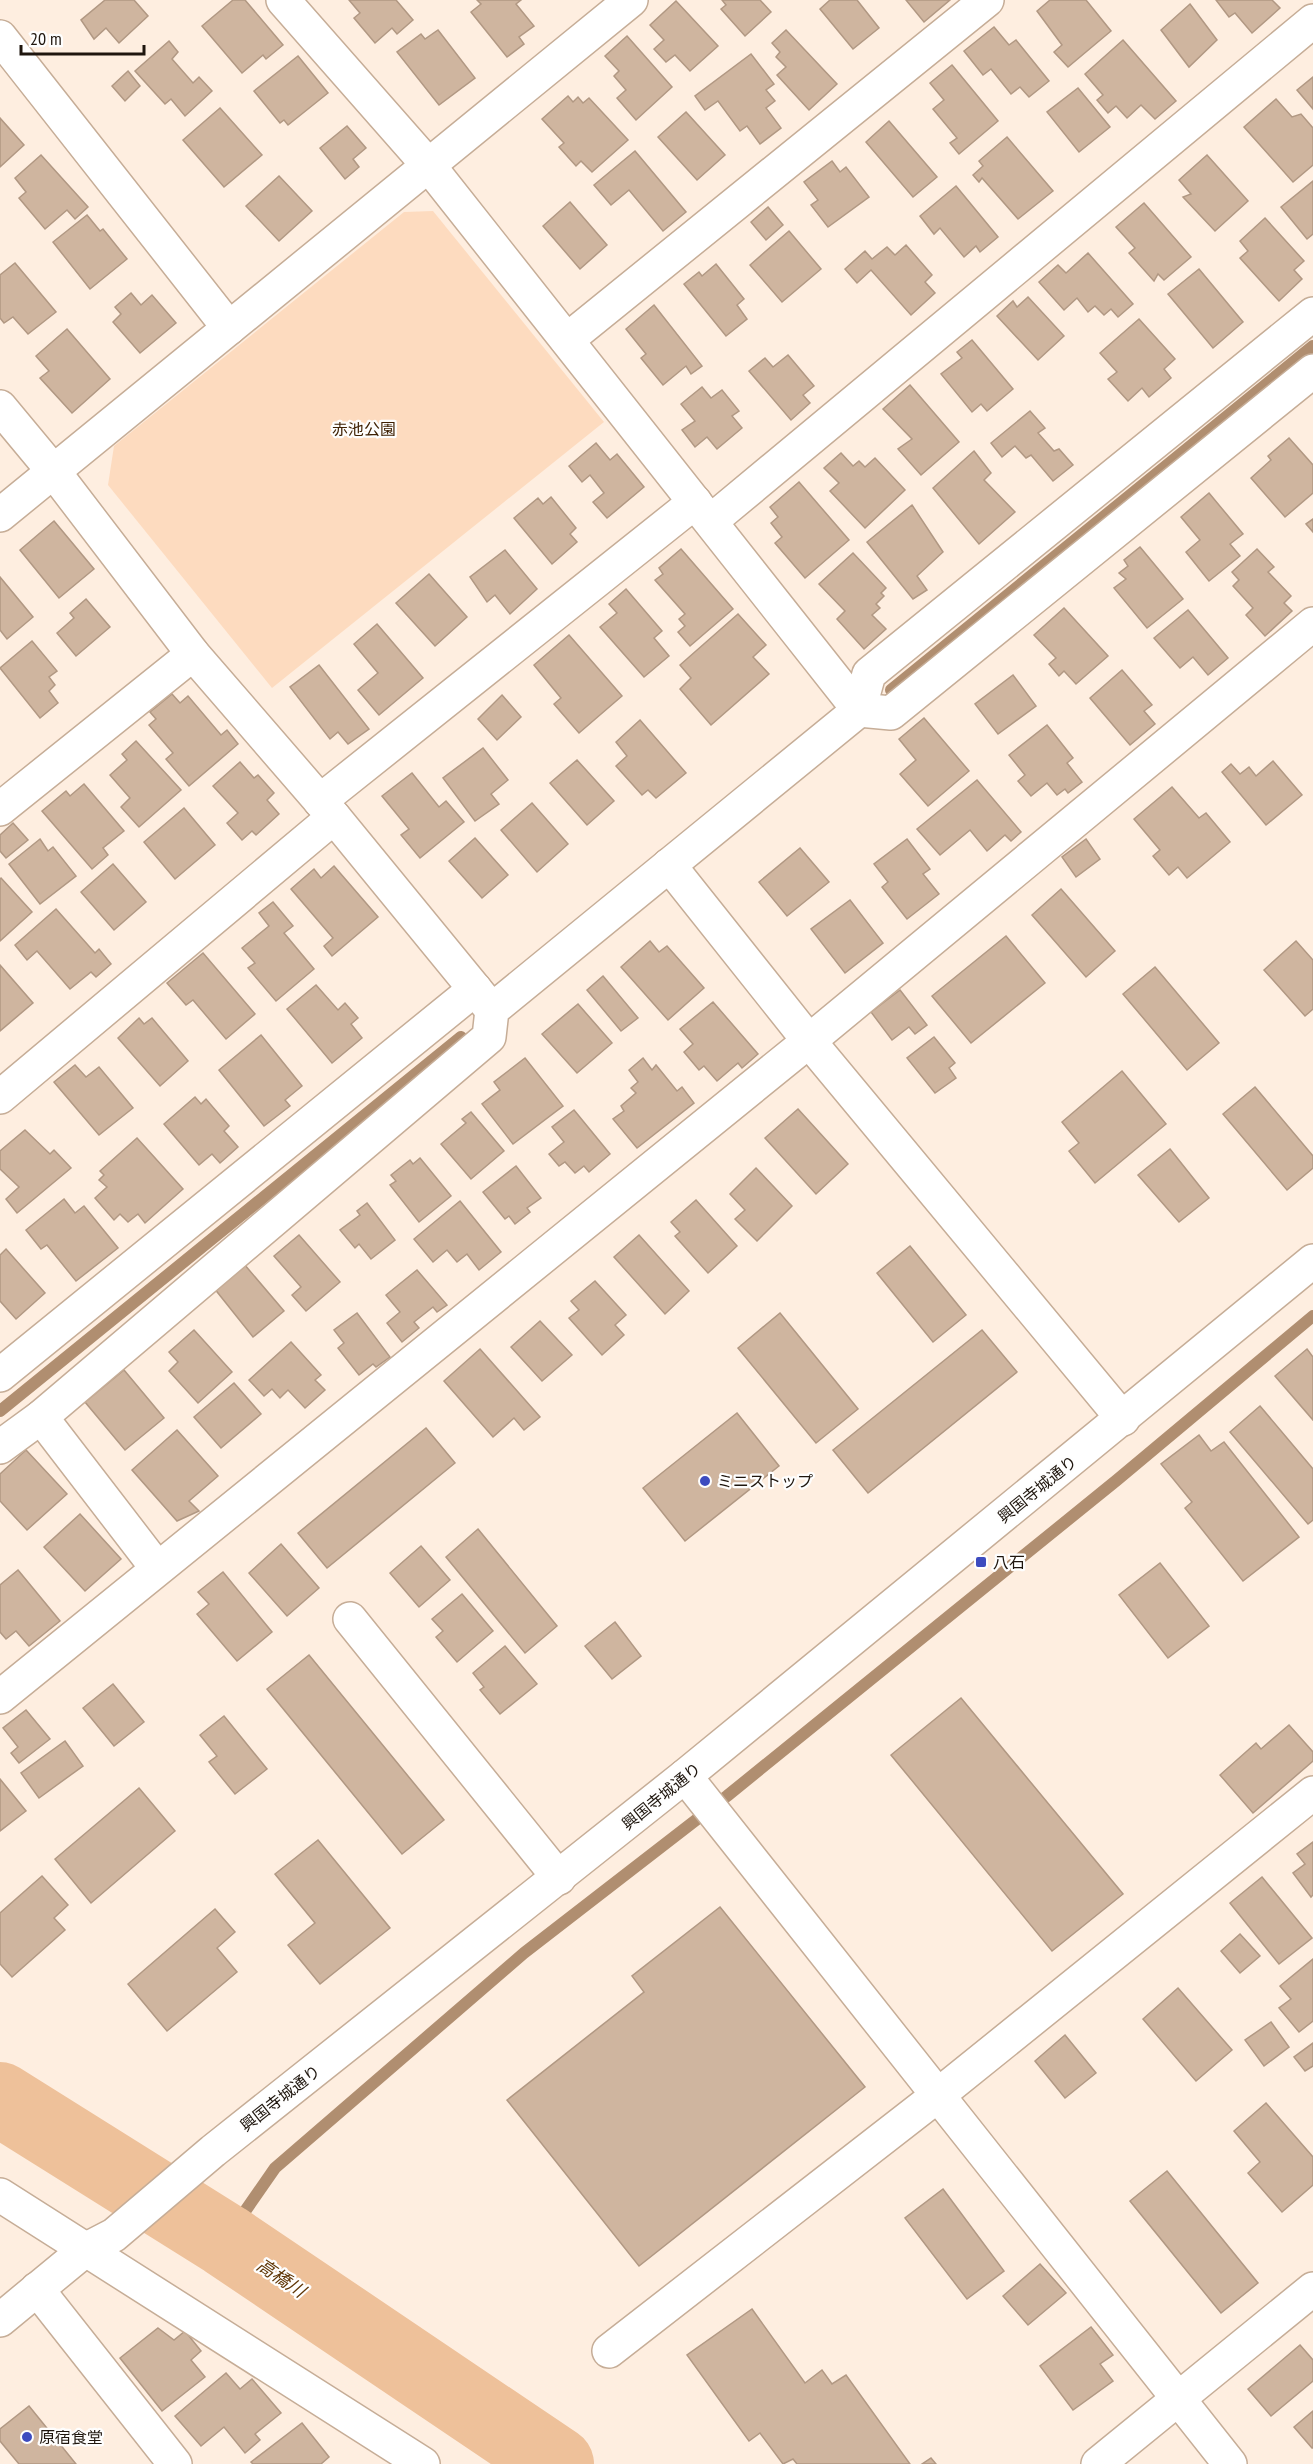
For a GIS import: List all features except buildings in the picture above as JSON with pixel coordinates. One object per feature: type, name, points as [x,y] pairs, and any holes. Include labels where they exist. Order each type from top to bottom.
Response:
[{"type":"street","points":[[283,0],[429,166],[859,710],[891,713],[1313,371]]},
{"type":"street","points":[[0,515],[631,0]]},
{"type":"street","points":[[567,340],[987,0]]},
{"type":"street","points":[[0,1097],[327,809],[703,512],[1313,21]]},
{"type":"street","points":[[0,37],[229,328]]},
{"type":"street","points":[[0,1375],[484,1000],[669,864],[859,710],[869,674],[1313,314]]},
{"type":"street","points":[[0,407],[54,472],[193,654],[327,809],[484,1000],[489,1037],[41,1417],[0,1447]]},
{"type":"street","points":[[0,1697],[809,1041],[1313,624]]},
{"type":"street","points":[[0,809],[193,654]]},
{"type":"street","points":[[669,864],[809,1041],[1123,1419]]},
{"type":"street","name":"興国寺城通り","points":[[0,2320],[85,2250],[114,2235],[559,1878],[689,1782],[1313,1261]]},
{"type":"street","points":[[41,1417],[157,1568]]},
{"type":"street","points":[[350,1619],[559,1878]]},
{"type":"street","points":[[689,1782],[1230,2464]]},
{"type":"street","points":[[609,2351],[937,2096],[1313,1793]]},
{"type":"street","points":[[0,2195],[423,2464]]},
{"type":"street","points":[[37,2289],[175,2464]]},
{"type":"street","points":[[1098,2464],[1313,2289]]},
{"type":"green space","name":"赤池公園","points":[[433,211],[604,422],[272,688],[108,485],[114,446],[404,212]]},
{"type":"waterway","points":[[891,690],[1313,346]]},
{"type":"waterway","points":[[0,1411],[461,1037]]},
{"type":"waterway","points":[[225,2240],[275,2168],[524,1953],[727,1796],[1117,1480],[1313,1316]]},
{"type":"waterway","name":"高橋川","points":[[0,2099],[225,2240],[557,2464]]},
{"type":"place","name":"ミニストップ","points":[[705,1481]]},
{"type":"place","name":"八石","points":[[981,1562]]},
{"type":"place","name":"原宿食堂","points":[[27,2437]]}]
